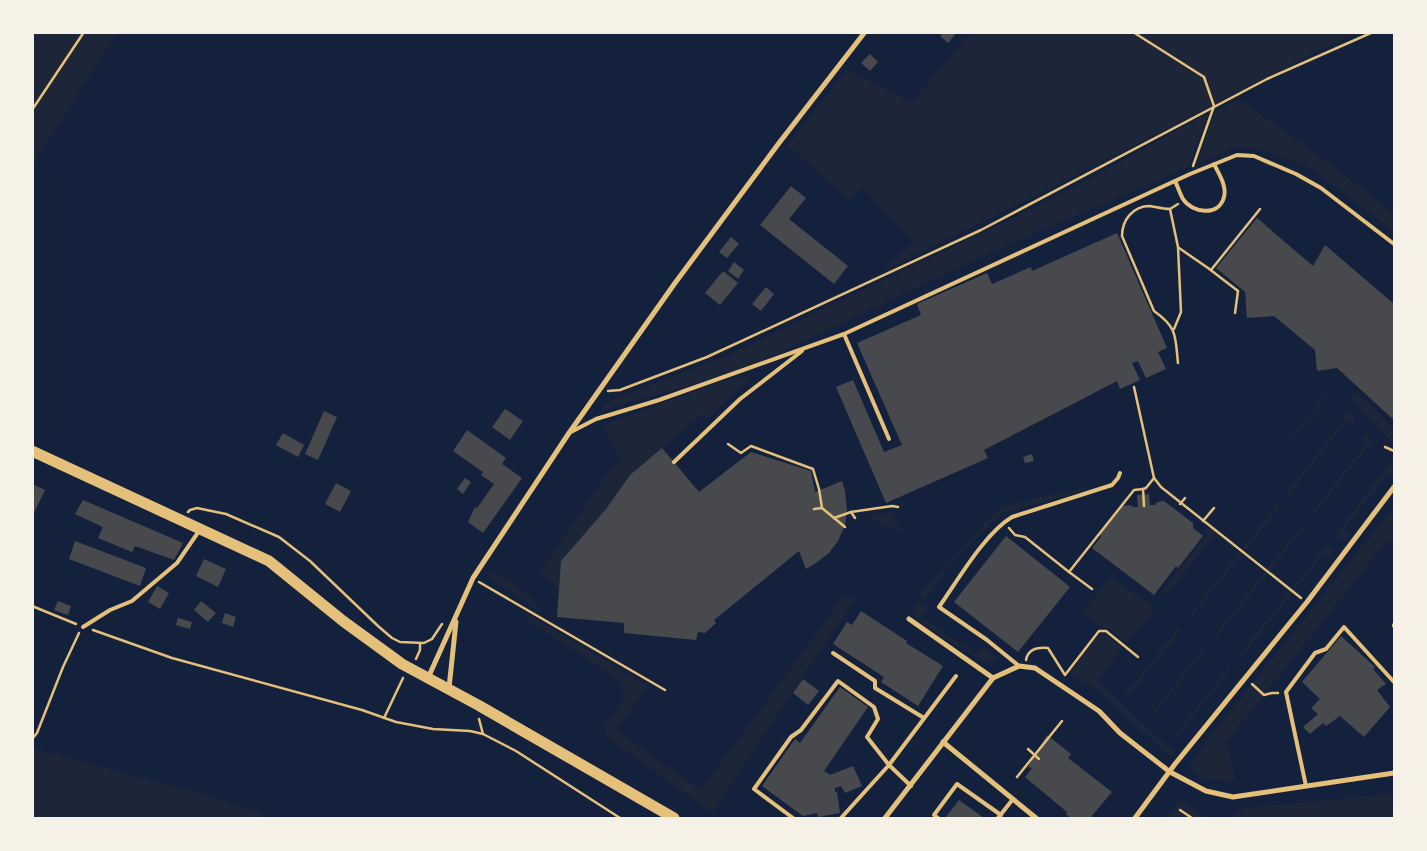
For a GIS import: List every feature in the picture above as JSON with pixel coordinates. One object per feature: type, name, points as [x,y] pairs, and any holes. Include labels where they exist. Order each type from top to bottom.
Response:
[{"type":"main road","points":[[32,451],[269,561],[343,621],[402,664],[674,818]]},
{"type":"street","points":[[428,679],[474,578],[569,433],[698,252],[865,32]]},
{"type":"street","points":[[1135,818],[1307,602],[1394,487]]},
{"type":"street","points":[[449,690],[456,616]]},
{"type":"street","points":[[908,619],[993,678]]},
{"type":"street","points":[[887,818],[993,678],[1022,666],[1035,668],[1099,712],[1120,733],[1170,772],[1206,791],[1233,797],[1394,773]]},
{"type":"street","points":[[943,742],[1036,818]]},
{"type":"lane","points":[[569,433],[596,419],[659,400],[844,334],[1190,174],[1237,155],[1254,156],[1296,174],[1320,188],[1394,244]]},
{"type":"lane","points":[[1175,181],[1184,200],[1190,206],[1206,211],[1217,208],[1224,198],[1225,189],[1214,164]]},
{"type":"lane","points":[[844,334],[889,439]]},
{"type":"lane","points":[[674,462],[740,399],[806,348]]},
{"type":"lane","points":[[1022,666],[939,607],[990,534],[1004,522],[1012,517],[1112,485],[1120,473]]},
{"type":"lane","points":[[83,627],[110,610],[132,601],[178,562],[200,530]]},
{"type":"lane","points":[[1306,786],[1286,692],[1315,652],[1326,649],[1344,627],[1394,682]]},
{"type":"lane","points":[[833,653],[875,681],[875,688],[924,718]]},
{"type":"lane","points":[[841,818],[889,765],[956,676]]},
{"type":"lane","points":[[793,818],[754,789],[791,737],[801,730],[838,681],[874,707],[878,718],[867,736],[889,765],[911,786]]},
{"type":"lane","points":[[938,818],[934,815],[957,784],[999,817],[1013,799]]},
{"type":"path","points":[[32,110],[84,32]]},
{"type":"path","points":[[1133,32],[1204,77],[1214,106],[1190,174]]},
{"type":"path","points":[[600,391],[620,390],[707,357],[981,230],[1266,79],[1373,32]]},
{"type":"path","points":[[1174,329],[1162,316],[1154,311],[1122,236],[1122,226],[1128,217],[1138,209],[1149,206],[1170,209],[1184,200]]},
{"type":"path","points":[[1170,209],[1178,247],[1181,312],[1174,329],[1178,363]]},
{"type":"path","points":[[1210,270],[1260,209]]},
{"type":"path","points":[[1178,247],[1238,292],[1234,313]]},
{"type":"path","points":[[1134,387],[1154,478],[1161,487],[1180,504],[1307,602]]},
{"type":"path","points":[[728,444],[741,453],[751,446],[813,468],[822,508],[845,528]]},
{"type":"path","points":[[1385,447],[1394,451]]},
{"type":"path","points":[[1069,572],[1134,490],[1146,488],[1154,478]]},
{"type":"path","points":[[1143,489],[1144,506]]},
{"type":"path","points":[[1180,504],[1185,498]]},
{"type":"path","points":[[834,518],[851,512],[892,506],[898,507]]},
{"type":"path","points":[[181,521],[190,510],[197,508],[226,514],[280,537],[310,561],[392,638],[400,642],[420,644],[428,641],[435,635]]},
{"type":"path","points":[[814,509],[822,508]]},
{"type":"path","points":[[1203,521],[1214,508]]},
{"type":"path","points":[[851,512],[855,518]]},
{"type":"path","points":[[1004,522],[1015,536],[1025,538],[1092,589]]},
{"type":"path","points":[[474,578],[666,690]]},
{"type":"path","points":[[32,606],[83,627],[172,658],[415,726],[483,734],[516,752],[620,818]]},
{"type":"path","points":[[32,739],[37,733],[63,667],[83,627]]},
{"type":"path","points":[[1022,666],[1027,655],[1032,650],[1039,647],[1048,648],[1065,675],[1099,631],[1102,630],[1106,631],[1138,657]]},
{"type":"path","points":[[384,718],[402,680],[418,654],[420,644]]},
{"type":"path","points":[[1255,687],[1264,695],[1272,693],[1287,694]]},
{"type":"path","points":[[1016,777],[1062,721]]},
{"type":"path","points":[[1028,749],[1039,759]]},
{"type":"path","points":[[1180,810],[1192,818]]},
{"type":"shaded area","points":[[32,33],[117,33],[33,164],[32,164]]},
{"type":"shaded area","points":[[970,33],[1360,33],[1320,50],[1105,161],[888,269],[887,266],[913,242],[862,187],[849,200],[787,145],[847,69],[912,102]]},
{"type":"shaded area","points":[[1239,99],[1327,161],[1394,214],[1394,232],[1314,170],[1272,153],[1252,148],[1235,148],[1196,164],[1216,110]]},
{"type":"shaded area","points":[[1209,113],[1188,167],[986,255],[745,369],[601,411],[604,405],[616,398],[726,356],[1050,200]]},
{"type":"shaded area","points":[[747,376],[749,379],[707,419],[703,414],[630,475],[606,509],[561,561],[559,589],[540,572],[608,472],[621,461],[603,425],[720,382]]},
{"type":"shaded area","points":[[1327,392],[1329,394],[1263,476],[1262,475]]},
{"type":"shaded area","points":[[1356,392],[1394,428],[1394,445],[1350,398]]},
{"type":"shaded area","points":[[1344,411],[1353,415],[1355,425],[1348,420],[1288,496],[1285,494],[1346,418],[1340,413]]},
{"type":"shaded area","points":[[1364,435],[1367,436],[1375,447],[1370,444],[1313,516],[1311,514],[1367,442],[1362,437]]},
{"type":"shaded area","points":[[1394,458],[1394,479],[1388,474],[1344,529],[1349,535],[1340,539],[1335,535]]},
{"type":"shaded area","points":[[1083,488],[1083,491],[1004,513],[996,518],[954,560],[924,600],[919,596],[998,510],[1032,499]]},
{"type":"shaded area","points":[[1277,505],[1280,507],[1190,619],[1188,617]]},
{"type":"shaded area","points":[[1394,506],[1394,544],[1388,540],[1226,743],[1236,780],[1223,781],[1200,777],[1192,768],[1191,762]]},
{"type":"shaded area","points":[[891,512],[902,533],[865,516]]},
{"type":"shaded area","points":[[1302,525],[1304,528],[1215,639],[1212,638]]},
{"type":"shaded area","points":[[1208,527],[1216,533],[1167,595],[1162,591],[1207,535],[1204,531]]},
{"type":"shaded area","points":[[1327,545],[1332,548],[1330,559],[1323,555],[1240,659],[1237,657]]},
{"type":"shaded area","points":[[490,570],[526,592],[540,612],[489,577],[488,573]]},
{"type":"shaded area","points":[[1113,579],[1156,608],[1126,643],[1109,629],[1099,626],[1082,613],[1108,580]]},
{"type":"shaded area","points":[[844,596],[856,599],[757,744],[713,813],[613,742],[605,733],[605,725],[624,698],[620,681],[527,620],[522,611],[642,682],[647,687],[616,730],[701,790]]},
{"type":"shaded area","points":[[915,603],[926,605],[928,609],[921,617],[976,654],[983,646],[998,658],[988,663],[940,635],[918,619]]},
{"type":"shaded area","points":[[1178,628],[1181,630],[1129,695],[1126,693]]},
{"type":"shaded area","points":[[1102,634],[1107,635],[1122,648],[1098,681],[1140,722],[1175,752],[1170,756],[1109,699],[1069,673],[1097,637]]},
{"type":"shaded area","points":[[1203,648],[1205,650],[1151,719],[1149,717]]},
{"type":"shaded area","points":[[1229,667],[1231,669],[1176,738],[1174,736]]},
{"type":"shaded area","points":[[33,748],[203,794],[261,812],[258,818],[33,818]]},
{"type":"shaded area","points":[[1391,794],[1394,818],[1232,818],[1238,811],[1245,808]]},
{"type":"shaded area","points":[[1180,799],[1206,818],[1165,818]]},
{"type":"building","points":[[944,32],[957,32],[948,43],[940,36]]},
{"type":"building","points":[[870,54],[878,62],[870,71],[861,63]]},
{"type":"building","points":[[791,186],[806,198],[789,219],[848,266],[834,284],[760,225]]},
{"type":"building","points":[[1257,218],[1313,266],[1325,245],[1394,304],[1394,420],[1337,368],[1317,371],[1315,350],[1274,316],[1247,318],[1245,292],[1216,268]]},
{"type":"building","points":[[1117,233],[1167,348],[1158,352],[1166,369],[1146,378],[1138,361],[1132,363],[1140,380],[1120,389],[1117,381],[984,450],[988,458],[886,503],[836,387],[853,380],[884,452],[902,445],[857,343],[921,315],[917,304],[987,273],[992,284],[1031,267],[1032,271]]},
{"type":"building","points":[[731,237],[739,244],[727,258],[719,252]]},
{"type":"building","points":[[734,262],[744,270],[738,279],[728,271]]},
{"type":"building","points":[[723,271],[738,283],[720,305],[705,293]]},
{"type":"building","points":[[766,287],[774,294],[761,311],[752,304]]},
{"type":"building","points":[[505,409],[523,421],[510,440],[492,427]]},
{"type":"building","points":[[324,411],[337,417],[318,460],[305,454]]},
{"type":"building","points":[[467,430],[506,458],[502,464],[522,478],[483,533],[468,522],[475,507],[477,508],[494,484],[481,475],[483,472],[453,451]]},
{"type":"building","points":[[283,433],[304,445],[298,457],[276,445]]},
{"type":"building","points":[[662,448],[699,492],[751,452],[811,471],[815,492],[842,481],[847,511],[845,525],[838,541],[829,553],[806,569],[799,551],[714,620],[716,623],[705,633],[698,632],[696,640],[624,633],[624,623],[557,617],[561,561],[606,509],[630,475]]},
{"type":"building","points":[[1032,454],[1034,461],[1025,463],[1023,457]]},
{"type":"building","points":[[465,478],[471,482],[463,494],[457,489]]},
{"type":"building","points":[[336,483],[351,491],[340,512],[325,504]]},
{"type":"building","points":[[32,484],[45,490],[32,517]]},
{"type":"building","points":[[1149,494],[1150,505],[1164,501],[1193,523],[1193,528],[1203,536],[1178,568],[1176,566],[1154,595],[1092,548],[1101,537],[1100,533],[1122,506],[1138,507],[1137,495]]},
{"type":"building","points":[[83,500],[183,543],[174,560],[135,546],[132,552],[98,538],[103,527],[75,514]]},
{"type":"building","points":[[1006,536],[1070,587],[1018,652],[954,602]]},
{"type":"building","points":[[75,541],[146,568],[140,586],[69,559]]},
{"type":"building","points":[[204,559],[226,569],[218,587],[196,576]]},
{"type":"building","points":[[157,586],[169,593],[160,609],[148,602]]},
{"type":"building","points":[[58,601],[71,606],[68,615],[54,610]]},
{"type":"building","points":[[201,601],[216,613],[208,622],[194,610]]},
{"type":"building","points":[[861,611],[907,641],[906,643],[943,666],[918,706],[881,682],[884,677],[833,644],[847,622],[852,625]]},
{"type":"building","points":[[225,613],[236,617],[233,627],[222,623]]},
{"type":"building","points":[[178,618],[192,622],[190,629],[176,625]]},
{"type":"building","points":[[1341,636],[1375,667],[1373,669],[1386,684],[1377,690],[1390,707],[1364,737],[1340,716],[1326,726],[1323,723],[1310,734],[1303,727],[1318,714],[1311,708],[1320,699],[1302,682]]},
{"type":"building","points":[[803,679],[819,691],[808,705],[793,693]]},
{"type":"building","points":[[840,687],[868,707],[824,771],[830,775],[853,766],[862,786],[845,793],[841,786],[835,788],[840,813],[818,817],[817,813],[803,816],[762,786],[795,739],[800,743]]},
{"type":"building","points":[[1047,735],[1071,754],[1068,758],[1112,792],[1090,818],[1071,818],[1066,814],[1067,812],[1025,777],[1032,768],[1028,767]]},
{"type":"building","points":[[959,800],[984,818],[945,818]]}]
